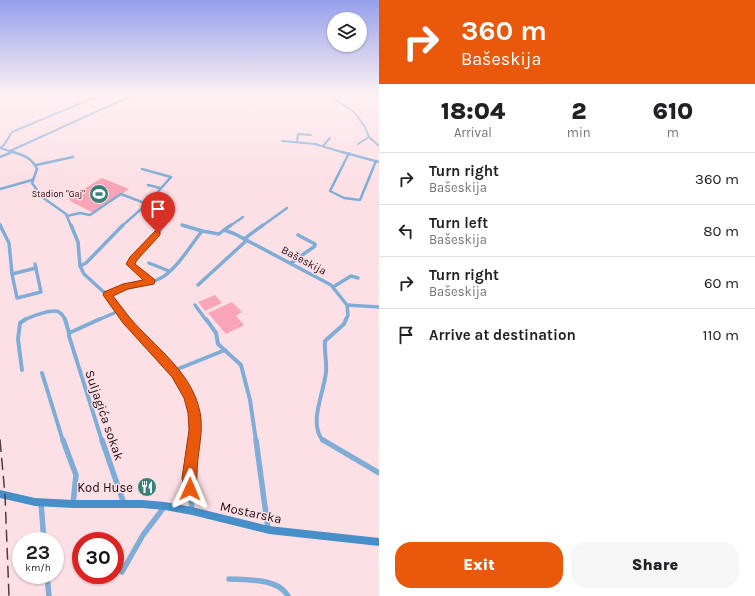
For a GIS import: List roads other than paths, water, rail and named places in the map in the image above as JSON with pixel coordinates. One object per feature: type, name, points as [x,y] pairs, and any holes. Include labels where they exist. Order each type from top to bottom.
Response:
[{"type":"main road","name":"Mostarska","points":[[0,494],[41,502],[165,506],[269,530],[379,542]]},
{"type":"street","points":[[34,123],[12,132],[0,148],[27,156],[36,165],[32,183],[42,197],[62,210],[67,216],[78,242],[80,266],[84,274],[107,295],[119,311],[173,371],[184,385],[190,397],[194,413],[194,442],[189,478],[192,511]]},
{"type":"street","points":[[0,157],[74,123]]},
{"type":"street","points":[[361,123],[369,137],[379,146]]},
{"type":"street","points":[[297,142],[298,134],[311,135]]},
{"type":"street","points":[[358,144],[369,137]]},
{"type":"street","points":[[323,146],[330,138]]},
{"type":"street","points":[[282,141],[323,146],[349,153],[377,161],[360,200],[336,195],[330,191],[349,153]]},
{"type":"street","points":[[36,165],[73,157]]},
{"type":"street","points":[[80,266],[86,263],[114,232],[147,204],[171,176],[142,169]]},
{"type":"street","points":[[0,189],[32,180]]},
{"type":"street","points":[[148,185],[160,188]]},
{"type":"street","points":[[67,216],[77,213],[90,215],[121,194],[147,204]]},
{"type":"street","points":[[198,285],[245,239],[287,208]]},
{"type":"street","points":[[224,230],[243,217]]},
{"type":"street","points":[[0,224],[9,244],[12,274],[17,298],[41,292],[35,264]]},
{"type":"street","points":[[151,281],[131,266],[131,262],[165,224]]},
{"type":"street","name":"Bašeskija","points":[[182,225],[219,234],[224,230],[245,239],[333,287],[347,305]]},
{"type":"street","points":[[107,295],[126,286],[164,277],[202,230]]},
{"type":"street","points":[[291,263],[315,246],[312,241],[298,235]]},
{"type":"street","points":[[149,263],[169,271]]},
{"type":"street","points":[[12,274],[36,268]]},
{"type":"street","points":[[333,287],[351,276],[358,278]]},
{"type":"street","points":[[195,305],[216,333],[217,341],[241,365],[250,400],[269,530]]},
{"type":"street","points":[[379,307],[347,305],[349,311],[345,321],[326,342],[327,370],[317,417],[318,433],[325,443],[379,473]]},
{"type":"street","name":"Suljagića sokak","points":[[22,370],[18,336],[19,325],[22,321],[51,311],[58,311],[61,314],[69,333],[69,339],[78,368],[124,504]]},
{"type":"street","points":[[69,333],[119,311]]},
{"type":"street","points":[[173,371],[225,350]]},
{"type":"street","points":[[42,373],[67,454],[76,475],[72,504]]},
{"type":"street","points":[[41,502],[43,532]]},
{"type":"street","points":[[124,568],[143,535],[165,506]]},
{"type":"street","points":[[229,579],[255,581],[280,586],[284,589],[288,596]]},
{"type":"street","points":[[48,584],[49,596]]},
{"type":"railway","points":[[0,440],[5,495],[9,596]]},
{"type":"place","name":"Stadion \"Gaj\"","points":[[99,194]]},
{"type":"place","name":"Kod Huse","points":[[147,487]]}]
